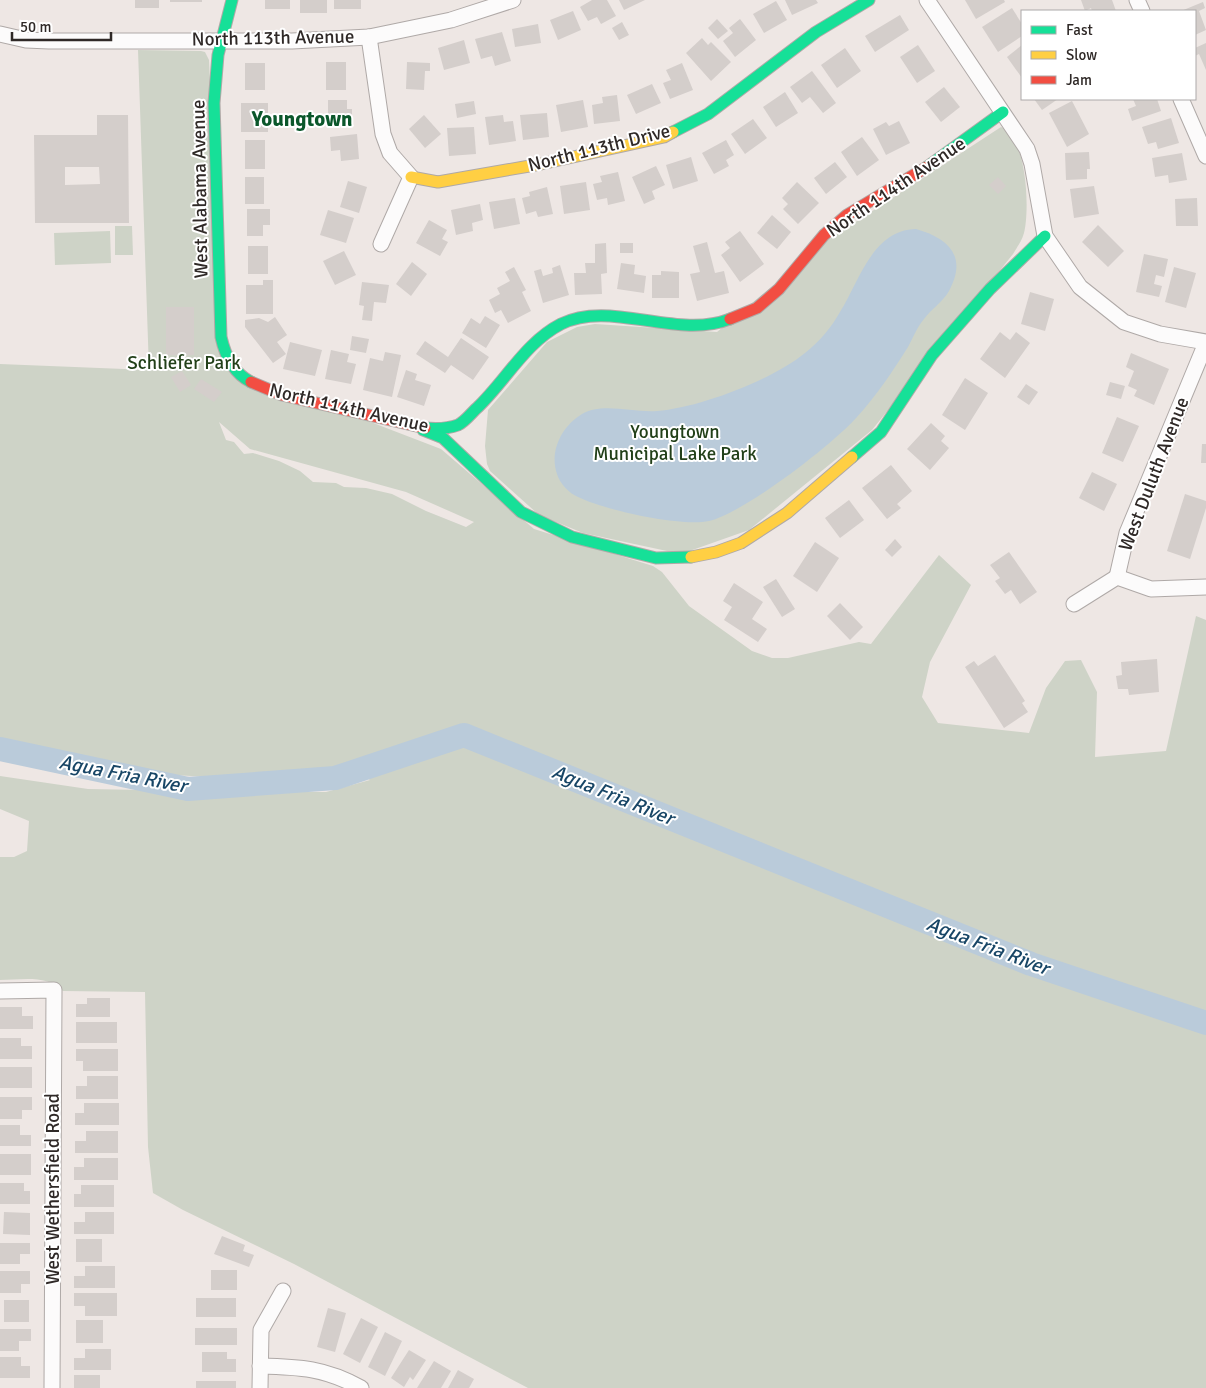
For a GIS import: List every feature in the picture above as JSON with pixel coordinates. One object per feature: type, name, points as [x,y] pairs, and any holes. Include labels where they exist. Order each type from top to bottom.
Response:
[{"type":"street","name":"West Alabama Avenue","points":[[232,0],[221,40],[214,103],[221,337],[224,352],[239,374]]},
{"type":"street","name":"North 113th Avenue","points":[[0,34],[26,40],[292,41],[369,37],[450,20],[512,0]]},
{"type":"street","name":"North 113th Drive","points":[[411,177],[438,182],[541,164],[664,136],[708,114],[816,32],[869,0]]},
{"type":"street","points":[[926,0],[1021,139],[1032,164],[1045,236],[1080,286],[1124,322],[1160,334],[1206,343]]},
{"type":"street","points":[[369,37],[383,134],[390,152],[411,177],[380,244]]},
{"type":"street","points":[[1181,100],[1206,156]]},
{"type":"street","name":"North 114th Avenue","points":[[239,374],[255,384],[282,394],[418,428],[443,429],[460,424],[492,393],[539,337],[562,323],[596,315],[679,325],[717,324],[757,308],[779,289],[824,235],[847,215],[930,166],[1003,112]]},
{"type":"street","points":[[418,428],[443,438],[521,512],[572,537],[656,558],[681,559],[716,552],[741,543],[788,513],[881,432],[895,414],[932,355],[990,289],[1045,236]]},
{"type":"street","name":"West Duluth Avenue","points":[[1117,578],[1127,533],[1206,343]]},
{"type":"street","points":[[1074,604],[1117,578],[1151,589],[1206,587]]},
{"type":"street","name":"West Wethersfield Road","points":[[0,990],[54,990],[52,1388]]},
{"type":"street","points":[[260,1388],[261,1330],[282,1290]]},
{"type":"street","points":[[260,1366],[320,1370],[345,1379],[361,1388]]},
{"type":"green space","name":"Schliefer Park","points":[[138,50],[201,51],[205,52],[209,60],[222,365],[441,449],[534,529],[653,566],[662,572],[689,606],[752,651],[772,658],[788,658],[859,642],[871,644],[939,555],[971,585],[930,662],[922,697],[938,723],[1029,733],[1046,688],[1065,661],[1081,660],[1097,692],[1095,757],[1166,751],[1196,616],[1206,620],[1206,1388],[528,1388],[294,1264],[183,1210],[153,1193],[148,1147],[145,992],[63,991],[57,986],[42,980],[0,980],[0,857],[14,857],[27,851],[29,821],[0,809],[0,776],[88,789],[252,792],[326,792],[370,780],[352,769],[208,777],[73,769],[40,754],[0,746],[0,364],[149,370]],"holes":[[[219,422],[250,449],[406,492],[474,522],[466,527],[426,511],[392,494],[366,488],[344,487],[336,483],[313,482],[300,471],[279,461],[253,453],[244,454],[234,442],[226,440]]]},
{"type":"green space","name":"Youngtown Municipal Lake Park","points":[[1001,127],[1010,133],[1016,144],[1021,159],[1026,192],[1027,208],[1024,233],[1013,254],[872,430],[749,530],[681,554],[583,533],[539,515],[490,471],[487,464],[485,446],[488,410],[547,342],[577,327],[595,324],[717,332],[828,240]]},
{"type":"green space","points":[[115,226],[132,226],[133,255],[115,255]]},
{"type":"green space","points":[[110,231],[111,263],[55,265],[54,233]]},
{"type":"water","points":[[916,229],[946,243],[952,250],[956,268],[949,291],[922,322],[890,374],[857,417],[828,444],[765,492],[724,515],[709,521],[680,522],[624,512],[590,502],[568,491],[558,478],[555,457],[559,440],[569,425],[582,414],[608,408],[648,411],[674,409],[734,391],[774,373],[805,353],[825,334],[837,318],[861,273],[878,248],[888,238],[901,232]]},
{"type":"building","points":[[135,0],[159,0],[159,8],[135,8]]},
{"type":"building","points":[[170,0],[202,0],[202,2],[170,2]]},
{"type":"building","points":[[265,0],[290,0],[290,9],[265,9]]},
{"type":"building","points":[[300,0],[327,0],[327,13],[300,13]]},
{"type":"building","points":[[334,0],[361,0],[361,9],[334,9]]},
{"type":"building","points":[[592,0],[607,0],[616,16],[601,24],[597,17],[588,21],[580,7]]},
{"type":"building","points":[[619,0],[645,0],[624,10]]},
{"type":"building","points":[[785,0],[816,0],[818,3],[792,15]]},
{"type":"building","points":[[965,0],[1004,0],[1005,2],[976,19]]},
{"type":"building","points":[[1081,0],[1112,0],[1116,10],[1092,10],[1091,8],[1085,10]]},
{"type":"building","points":[[776,1],[787,20],[764,33],[753,14]]},
{"type":"building","points":[[1203,2],[1205,8],[1199,11],[1206,30],[1196,35],[1196,10],[1183,10]]},
{"type":"building","points":[[1012,8],[1021,22],[1021,37],[998,52],[982,27]]},
{"type":"building","points":[[573,11],[581,30],[558,40],[550,20]]},
{"type":"building","points":[[900,15],[909,30],[875,52],[865,36]]},
{"type":"building","points":[[717,19],[728,31],[718,39],[708,28]]},
{"type":"building","points":[[740,19],[756,40],[735,57],[723,41],[733,33],[729,28]]},
{"type":"building","points":[[622,22],[629,35],[619,40],[612,28]]},
{"type":"building","points":[[538,24],[541,43],[515,47],[512,29]]},
{"type":"building","points":[[502,32],[511,61],[495,66],[492,56],[481,59],[475,39]]},
{"type":"building","points":[[702,38],[708,45],[711,42],[731,62],[711,81],[686,53]]},
{"type":"building","points":[[464,40],[470,63],[444,70],[438,48]]},
{"type":"building","points":[[1206,43],[1206,70],[1199,54],[1196,56],[1196,48]]},
{"type":"building","points":[[918,45],[935,71],[917,83],[900,57]]},
{"type":"building","points":[[1021,46],[1021,77],[1007,57]]},
{"type":"building","points":[[845,48],[861,71],[837,88],[821,65]]},
{"type":"building","points":[[326,62],[346,62],[346,90],[326,90]]},
{"type":"building","points":[[407,62],[430,63],[430,71],[425,71],[424,90],[406,89]]},
{"type":"building","points":[[245,63],[265,63],[265,90],[245,90]]},
{"type":"building","points":[[682,63],[693,90],[670,99],[663,83],[671,80],[666,70]]},
{"type":"building","points":[[812,71],[836,103],[823,113],[810,97],[802,103],[790,87]]},
{"type":"building","points":[[652,84],[661,103],[636,114],[627,95]]},
{"type":"building","points":[[944,87],[960,107],[941,122],[925,102]]},
{"type":"building","points":[[785,92],[798,113],[776,127],[763,107]]},
{"type":"building","points":[[617,95],[620,121],[594,124],[592,105],[603,103],[602,97]]},
{"type":"building","points":[[328,100],[347,100],[347,109],[352,109],[352,127],[328,127]]},
{"type":"building","points":[[583,100],[588,127],[561,132],[556,105]]},
{"type":"building","points":[[1035,100],[1057,100],[1042,110]]},
{"type":"building","points":[[1133,100],[1157,100],[1161,111],[1132,121],[1128,109],[1136,106]]},
{"type":"building","points":[[474,101],[476,114],[457,118],[455,104]]},
{"type":"building","points":[[1072,101],[1089,134],[1067,147],[1049,113]]},
{"type":"building","points":[[241,103],[268,103],[268,132],[241,132]]},
{"type":"building","points":[[547,113],[549,137],[523,140],[520,115]]},
{"type":"building","points":[[97,115],[128,115],[129,223],[35,223],[34,135],[97,135]],"holes":[[[65,167],[99,167],[100,184],[65,185]]]},
{"type":"building","points":[[424,115],[441,134],[425,148],[409,129]]},
{"type":"building","points":[[503,115],[504,122],[513,121],[516,141],[489,145],[485,117]]},
{"type":"building","points":[[1171,118],[1179,143],[1158,149],[1156,142],[1148,144],[1142,127]]},
{"type":"building","points":[[753,119],[767,138],[745,154],[731,134]]},
{"type":"building","points":[[899,121],[910,143],[886,155],[873,129],[886,122],[889,126]]},
{"type":"building","points":[[474,127],[476,154],[449,156],[447,128]]},
{"type":"building","points":[[357,134],[359,159],[341,161],[340,150],[331,151],[330,137]]},
{"type":"building","points":[[862,137],[879,160],[857,176],[841,152]]},
{"type":"building","points":[[245,140],[265,140],[265,169],[245,169]]},
{"type":"building","points":[[726,140],[734,155],[726,160],[729,166],[714,174],[702,153]]},
{"type":"building","points":[[1089,152],[1090,169],[1087,169],[1087,179],[1066,180],[1065,153]]},
{"type":"building","points":[[1182,153],[1187,180],[1169,183],[1168,175],[1155,177],[1152,158]]},
{"type":"building","points":[[691,157],[698,181],[673,189],[666,165]]},
{"type":"building","points":[[835,162],[847,177],[826,194],[814,178]]},
{"type":"building","points":[[656,166],[665,185],[652,191],[655,199],[644,204],[632,177]]},
{"type":"building","points":[[618,172],[625,201],[608,205],[607,198],[597,200],[593,184],[602,182],[600,176]]},
{"type":"building","points":[[245,177],[264,177],[264,204],[245,204]]},
{"type":"building","points":[[998,177],[1006,186],[998,194],[989,185]]},
{"type":"building","points":[[348,181],[367,187],[359,213],[340,207]]},
{"type":"building","points":[[586,182],[590,210],[564,214],[560,186]]},
{"type":"building","points":[[797,182],[819,203],[798,224],[783,209],[788,204],[782,198]]},
{"type":"building","points":[[1094,186],[1099,214],[1074,218],[1070,189]]},
{"type":"building","points":[[547,187],[553,214],[538,217],[536,211],[526,214],[522,198],[530,196],[529,192]]},
{"type":"building","points":[[515,198],[520,224],[494,229],[489,202]]},
{"type":"building","points":[[1197,198],[1198,226],[1176,226],[1175,199]]},
{"type":"building","points":[[480,204],[483,220],[472,223],[473,231],[456,235],[451,210]]},
{"type":"building","points":[[247,209],[270,209],[270,225],[263,225],[263,236],[247,236]]},
{"type":"building","points":[[328,210],[354,218],[346,243],[320,235]]},
{"type":"building","points":[[772,215],[791,232],[777,249],[757,233]]},
{"type":"building","points":[[429,220],[447,230],[442,239],[448,242],[440,256],[416,243]]},
{"type":"building","points":[[1098,225],[1124,251],[1108,267],[1082,242]]},
{"type":"building","points":[[740,231],[764,264],[740,282],[721,255],[730,248],[725,242]]},
{"type":"building","points":[[707,242],[715,273],[724,271],[729,293],[697,301],[690,274],[700,272],[693,246]]},
{"type":"building","points":[[606,243],[607,273],[601,274],[602,294],[575,295],[574,273],[586,273],[585,263],[595,263],[595,244]]},
{"type":"building","points":[[620,243],[633,243],[633,253],[620,253]]},
{"type":"building","points":[[248,246],[268,246],[268,274],[248,274]]},
{"type":"building","points":[[344,251],[356,275],[335,285],[323,261]]},
{"type":"building","points":[[1144,254],[1168,259],[1164,277],[1156,275],[1154,284],[1162,286],[1159,297],[1136,292]]},
{"type":"building","points":[[412,262],[427,274],[411,296],[396,284]]},
{"type":"building","points":[[621,263],[635,265],[634,274],[646,276],[644,293],[617,289]]},
{"type":"building","points":[[560,265],[569,295],[543,303],[534,271],[541,269],[543,276],[553,273],[552,268]]},
{"type":"building","points":[[514,267],[526,290],[522,292],[531,311],[508,323],[501,310],[495,313],[489,300],[500,294],[497,288],[510,281],[505,272]]},
{"type":"building","points":[[1174,267],[1196,273],[1186,308],[1165,302]]},
{"type":"building","points":[[661,271],[679,272],[679,298],[652,298],[652,275],[661,275]]},
{"type":"building","points":[[263,280],[273,280],[273,314],[246,314],[246,285],[263,285]]},
{"type":"building","points":[[362,282],[389,285],[386,303],[374,302],[372,321],[362,320],[364,306],[359,305]]},
{"type":"building","points":[[1030,292],[1054,299],[1045,331],[1021,324]]},
{"type":"building","points":[[166,307],[194,307],[194,355],[166,355]]},
{"type":"building","points":[[485,316],[500,325],[486,348],[462,333],[471,318],[480,324]]},
{"type":"building","points":[[275,317],[287,335],[277,342],[286,354],[273,363],[245,327],[245,320],[259,318],[268,322]]},
{"type":"building","points":[[1000,332],[1010,340],[1016,332],[1030,343],[1005,378],[980,359]]},
{"type":"building","points":[[352,336],[369,339],[366,353],[350,350]]},
{"type":"building","points":[[461,338],[489,357],[473,380],[451,365],[445,373],[416,354],[425,341],[448,357]]},
{"type":"building","points":[[290,342],[322,350],[315,376],[283,369]]},
{"type":"building","points":[[331,350],[349,354],[347,362],[356,364],[351,384],[325,379]]},
{"type":"building","points":[[385,352],[401,355],[392,397],[363,390],[370,358],[383,361]]},
{"type":"building","points":[[1131,353],[1169,369],[1154,405],[1134,396],[1137,390],[1128,386],[1134,371],[1126,367]]},
{"type":"building","points":[[406,370],[417,374],[415,380],[431,385],[424,406],[397,397]]},
{"type":"building","points":[[182,371],[191,385],[180,392],[171,377]]},
{"type":"building","points":[[965,378],[988,393],[965,430],[942,415]]},
{"type":"building","points":[[201,379],[222,392],[214,402],[194,389]]},
{"type":"building","points":[[1110,382],[1125,386],[1121,399],[1106,395]]},
{"type":"building","points":[[1026,384],[1038,392],[1029,405],[1017,397]]},
{"type":"building","points":[[1117,417],[1139,426],[1123,462],[1102,453]]},
{"type":"building","points":[[931,423],[945,436],[941,441],[949,448],[930,470],[907,449]]},
{"type":"building","points":[[1202,444],[1206,444],[1206,463],[1201,463]]},
{"type":"building","points":[[891,465],[912,491],[897,504],[901,508],[887,519],[862,488]]},
{"type":"building","points":[[1092,472],[1117,484],[1104,511],[1079,498]]},
{"type":"building","points":[[1185,494],[1206,501],[1206,508],[1190,559],[1167,551]]},
{"type":"building","points":[[849,500],[864,520],[840,538],[825,518]]},
{"type":"building","points":[[895,539],[902,547],[892,557],[885,550]]},
{"type":"building","points":[[815,542],[839,558],[817,592],[793,576]]},
{"type":"building","points":[[1009,552],[1037,592],[1020,604],[1011,590],[1005,594],[995,581],[1000,578],[990,565]]},
{"type":"building","points":[[776,579],[795,609],[782,617],[763,587]]},
{"type":"building","points":[[734,583],[763,602],[752,619],[767,629],[758,642],[724,620],[732,607],[723,601]]},
{"type":"building","points":[[840,603],[863,627],[850,640],[827,616]]},
{"type":"building","points":[[995,655],[1025,701],[1022,703],[1028,712],[1004,728],[965,667],[974,661],[978,666]]},
{"type":"building","points":[[1157,659],[1159,692],[1129,695],[1128,689],[1118,689],[1116,676],[1122,675],[1121,662]]},
{"type":"building","points":[[87,998],[110,998],[110,1017],[76,1017],[76,1004],[87,1004]]},
{"type":"building","points":[[0,1007],[22,1007],[22,1016],[33,1016],[33,1029],[0,1029]]},
{"type":"building","points":[[76,1022],[117,1022],[117,1043],[76,1043]]},
{"type":"building","points":[[0,1038],[21,1038],[21,1046],[32,1046],[32,1059],[0,1059]]},
{"type":"building","points":[[76,1049],[118,1049],[118,1071],[83,1071],[83,1061],[76,1061]]},
{"type":"building","points":[[0,1067],[32,1067],[32,1088],[0,1088]]},
{"type":"building","points":[[87,1076],[118,1076],[118,1099],[76,1099],[76,1086],[87,1086]]},
{"type":"building","points":[[0,1097],[32,1097],[32,1110],[22,1110],[22,1119],[0,1119]]},
{"type":"building","points":[[84,1103],[119,1103],[119,1125],[75,1125],[75,1113],[84,1113]]},
{"type":"building","points":[[0,1125],[20,1125],[20,1135],[31,1135],[31,1146],[0,1146]]},
{"type":"building","points":[[86,1131],[118,1131],[118,1153],[75,1153],[75,1141],[86,1141]]},
{"type":"building","points":[[0,1154],[31,1154],[31,1175],[0,1175]]},
{"type":"building","points":[[84,1158],[118,1158],[118,1180],[74,1180],[74,1167],[84,1167]]},
{"type":"building","points":[[0,1183],[24,1183],[24,1191],[30,1191],[30,1204],[0,1204]]},
{"type":"building","points":[[81,1185],[114,1185],[114,1207],[74,1207],[74,1194],[81,1194]]},
{"type":"building","points":[[4,1212],[30,1213],[30,1235],[3,1234]]},
{"type":"building","points":[[85,1212],[114,1212],[114,1234],[74,1234],[74,1222],[85,1222]]},
{"type":"building","points":[[222,1236],[245,1245],[243,1251],[254,1255],[249,1267],[214,1254]]},
{"type":"building","points":[[76,1239],[102,1239],[102,1262],[76,1262]]},
{"type":"building","points":[[0,1243],[30,1243],[30,1254],[20,1254],[20,1264],[0,1264]]},
{"type":"building","points":[[85,1266],[115,1266],[115,1288],[74,1288],[74,1276],[85,1276]]},
{"type":"building","points":[[211,1270],[237,1270],[237,1290],[211,1290]]},
{"type":"building","points":[[0,1271],[30,1271],[30,1284],[21,1284],[21,1293],[0,1293]]},
{"type":"building","points":[[74,1293],[117,1293],[117,1316],[85,1316],[85,1306],[74,1306]]},
{"type":"building","points":[[196,1298],[236,1298],[236,1317],[196,1317]]},
{"type":"building","points":[[4,1300],[29,1300],[29,1322],[4,1322]]},
{"type":"building","points":[[328,1308],[346,1313],[335,1352],[317,1347]]},
{"type":"building","points":[[361,1318],[378,1327],[360,1363],[343,1354]]},
{"type":"building","points":[[76,1320],[103,1320],[103,1343],[76,1343]]},
{"type":"building","points":[[195,1328],[237,1328],[237,1345],[195,1345]]},
{"type":"building","points":[[0,1329],[31,1329],[31,1341],[19,1341],[19,1351],[0,1351]]},
{"type":"building","points":[[385,1332],[402,1341],[385,1376],[368,1367]]},
{"type":"building","points":[[85,1349],[111,1349],[111,1370],[74,1370],[74,1358],[85,1358]]},
{"type":"building","points":[[409,1350],[426,1360],[413,1380],[410,1377],[404,1387],[391,1378]]},
{"type":"building","points":[[202,1352],[227,1352],[227,1359],[236,1359],[236,1372],[202,1372]]},
{"type":"building","points":[[0,1357],[21,1357],[21,1366],[30,1366],[30,1378],[0,1378]]},
{"type":"building","points":[[434,1361],[451,1371],[441,1388],[417,1388]]},
{"type":"building","points":[[458,1370],[474,1379],[469,1388],[448,1388]]},
{"type":"building","points":[[74,1375],[100,1375],[100,1388],[74,1388]]},
{"type":"building","points":[[196,1381],[236,1381],[236,1388],[196,1388]]},
{"type":"waterway","name":"Agua Fria River","points":[[0,749],[188,789],[335,778],[464,735],[1031,964],[1206,1023]]},
{"type":"traffic: fast","points":[[232,0],[218,55],[214,103],[221,337],[231,363],[239,374],[251,382]]},
{"type":"traffic: fast","points":[[673,132],[708,114],[816,32],[869,0]]},
{"type":"traffic: fast","points":[[927,167],[1003,112]]},
{"type":"traffic: fast","points":[[852,457],[881,432],[932,355],[990,289],[1045,236]]},
{"type":"traffic: fast","points":[[425,428],[450,427],[464,421],[537,341],[561,324],[580,317],[622,317],[688,325],[710,324],[730,319]]},
{"type":"traffic: fast","points":[[423,430],[443,438],[521,512],[572,537],[656,558],[691,557]]},
{"type":"traffic: slow","points":[[411,177],[438,182],[541,164],[664,137],[673,132]]},
{"type":"traffic: slow","points":[[691,557],[716,552],[741,543],[787,513],[852,457]]},
{"type":"traffic: jam","points":[[730,319],[757,308],[779,289],[824,235],[847,215],[927,167]]},
{"type":"traffic: jam","points":[[251,382],[282,395],[425,428]]},
{"type":"district","name":"Youngtown","points":[[302,119]]}]
